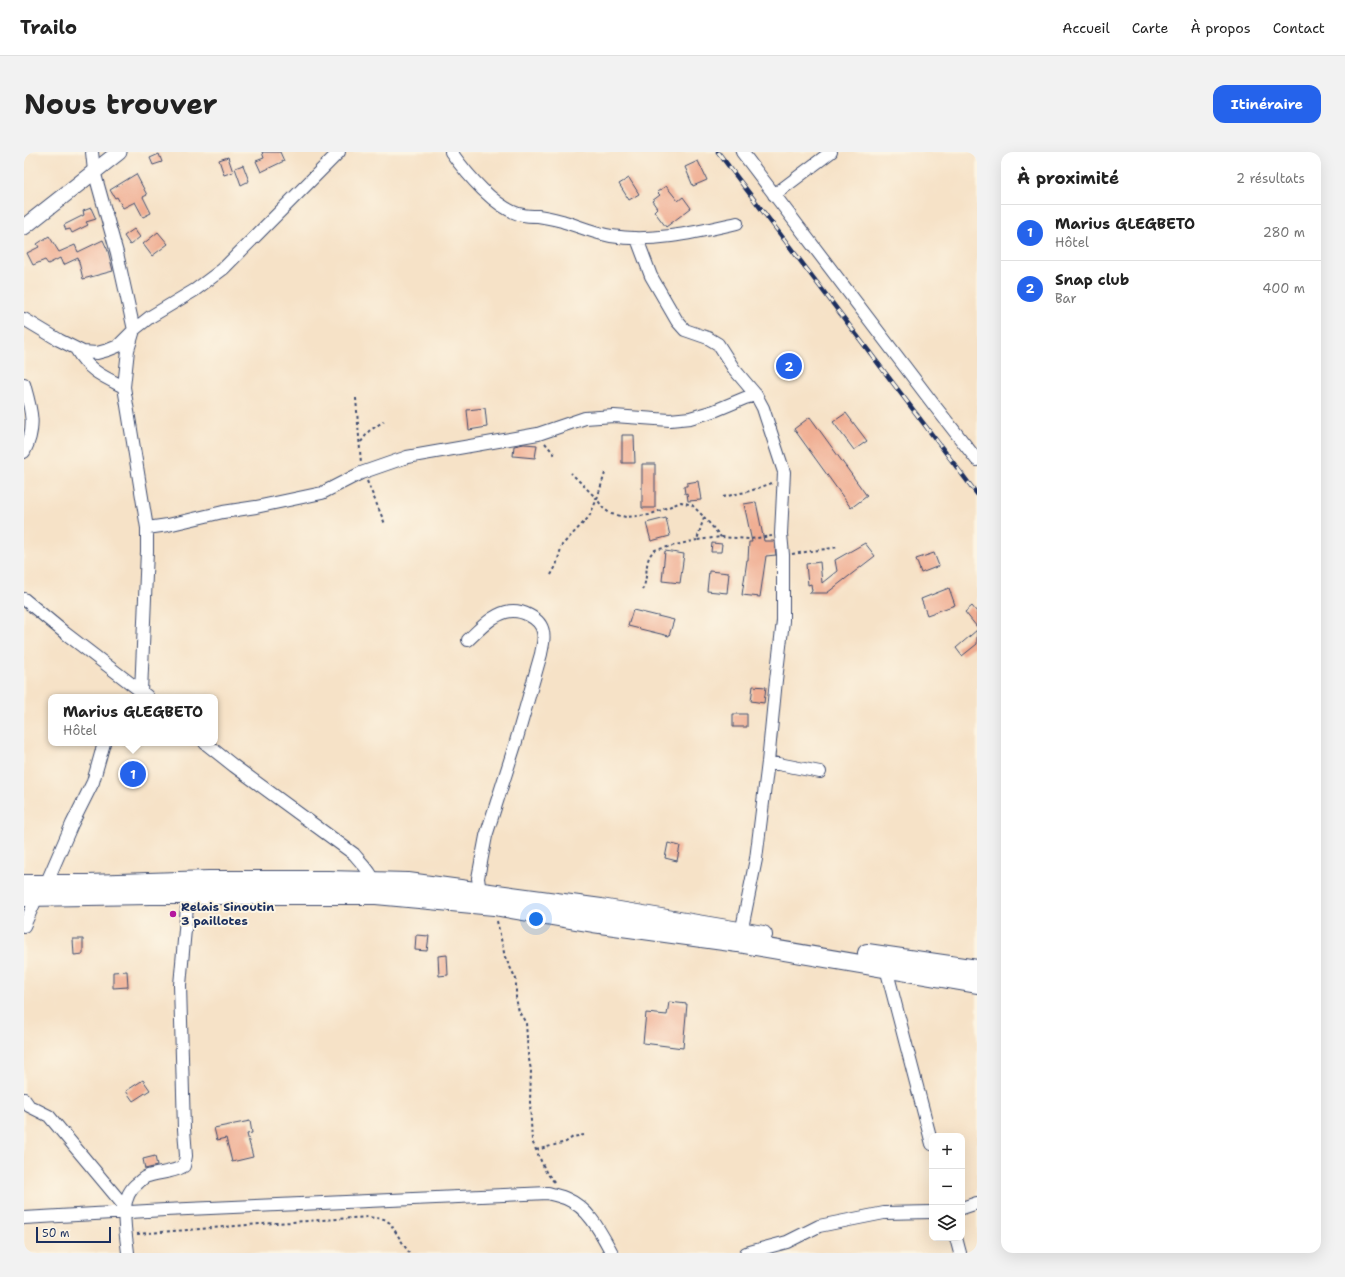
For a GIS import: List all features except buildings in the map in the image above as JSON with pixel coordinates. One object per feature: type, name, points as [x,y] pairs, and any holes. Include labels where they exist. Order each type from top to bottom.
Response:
[{"type":"highway","points":[[36,892],[209,880],[375,888],[593,923],[740,937],[876,955],[976,976]]},
{"type":"highway","points":[[24,884],[36,892],[188,896],[375,888],[408,882],[601,908],[886,968],[976,976]]},
{"type":"main road","points":[[24,227],[119,152]]},
{"type":"street","points":[[92,152],[94,172],[118,253],[134,330],[128,350],[124,387],[147,528],[142,694]]},
{"type":"street","points":[[24,319],[58,340],[83,352],[97,353],[118,346],[150,317],[195,290],[223,269],[339,152]]},
{"type":"street","points":[[451,152],[463,168],[494,200],[506,208],[522,215],[539,216],[561,221],[611,236],[638,239],[691,234],[737,223]]},
{"type":"street","points":[[742,152],[977,460]]},
{"type":"street","points":[[774,195],[832,152]]},
{"type":"street","points":[[638,239],[651,276],[677,321],[685,330],[708,338],[718,344],[734,368],[756,395],[763,408],[784,472],[781,534],[783,555],[783,621],[756,859],[740,937]]},
{"type":"street","points":[[76,349],[90,368],[100,375],[124,387]]},
{"type":"street","points":[[24,384],[32,413],[32,430],[24,452]]},
{"type":"street","points":[[147,528],[168,525],[223,512],[264,506],[322,493],[361,473],[406,457],[538,434],[586,418],[614,416],[670,420],[690,418],[714,411],[756,395]]},
{"type":"street","points":[[24,599],[141,694]]},
{"type":"street","points":[[468,640],[491,620],[508,611],[523,613],[535,618],[540,624],[543,632],[544,642],[515,745],[486,836],[478,878],[480,892]]},
{"type":"street","points":[[24,926],[36,892],[93,782],[103,746]]},
{"type":"street","points":[[209,746],[354,854],[370,873],[375,888]]},
{"type":"street","points":[[768,762],[820,772]]},
{"type":"street","points":[[128,1253],[124,1210],[128,1194],[133,1186],[146,1176],[176,1171],[184,1166],[186,1156],[180,985],[188,896]]},
{"type":"street","points":[[886,968],[929,1133]]},
{"type":"street","points":[[24,1099],[29,1106],[48,1116],[124,1210]]},
{"type":"street","points":[[24,1218],[124,1210],[548,1193],[567,1199],[586,1211],[603,1236],[612,1253]]},
{"type":"street","points":[[965,1207],[977,1204]]},
{"type":"street","points":[[746,1253],[787,1242],[819,1226],[884,1213],[929,1212]]},
{"type":"street","points":[[957,1241],[960,1253]]},
{"type":"path","points":[[356,398],[361,473],[366,480],[385,524]]},
{"type":"path","points":[[360,443],[369,431],[384,420]]},
{"type":"path","points":[[538,434],[555,455]]},
{"type":"path","points":[[571,473],[597,499],[603,508],[611,514],[626,517],[649,515],[681,502],[692,506],[704,517],[721,537]]},
{"type":"path","points":[[551,575],[556,566],[562,545],[589,517],[597,499],[605,473]]},
{"type":"path","points":[[723,497],[750,491],[770,483],[783,481]]},
{"type":"path","points":[[697,540],[704,517]]},
{"type":"path","points":[[642,590],[645,586],[647,576],[647,559],[655,550],[697,540],[721,537],[750,539],[781,534]]},
{"type":"path","points":[[783,555],[839,547]]},
{"type":"path","points":[[494,906],[506,957],[516,978],[516,998],[519,1012],[526,1023],[528,1054],[531,1070],[530,1119],[532,1141],[546,1172],[567,1199]]},
{"type":"path","points":[[536,1150],[566,1142],[573,1137],[584,1135]]},
{"type":"path","points":[[126,1235],[368,1217],[384,1219],[390,1223],[409,1253]]},
{"type":"railway","points":[[718,152],[977,494]]},
{"type":"place","name":"Snap club","points":[[789,366]]},
{"type":"place","name":"Marius GLEGBETO","points":[[133,774]]},
{"type":"place","name":"Relais Sinoutin 3 paillotes","points":[[173,914]]}]
